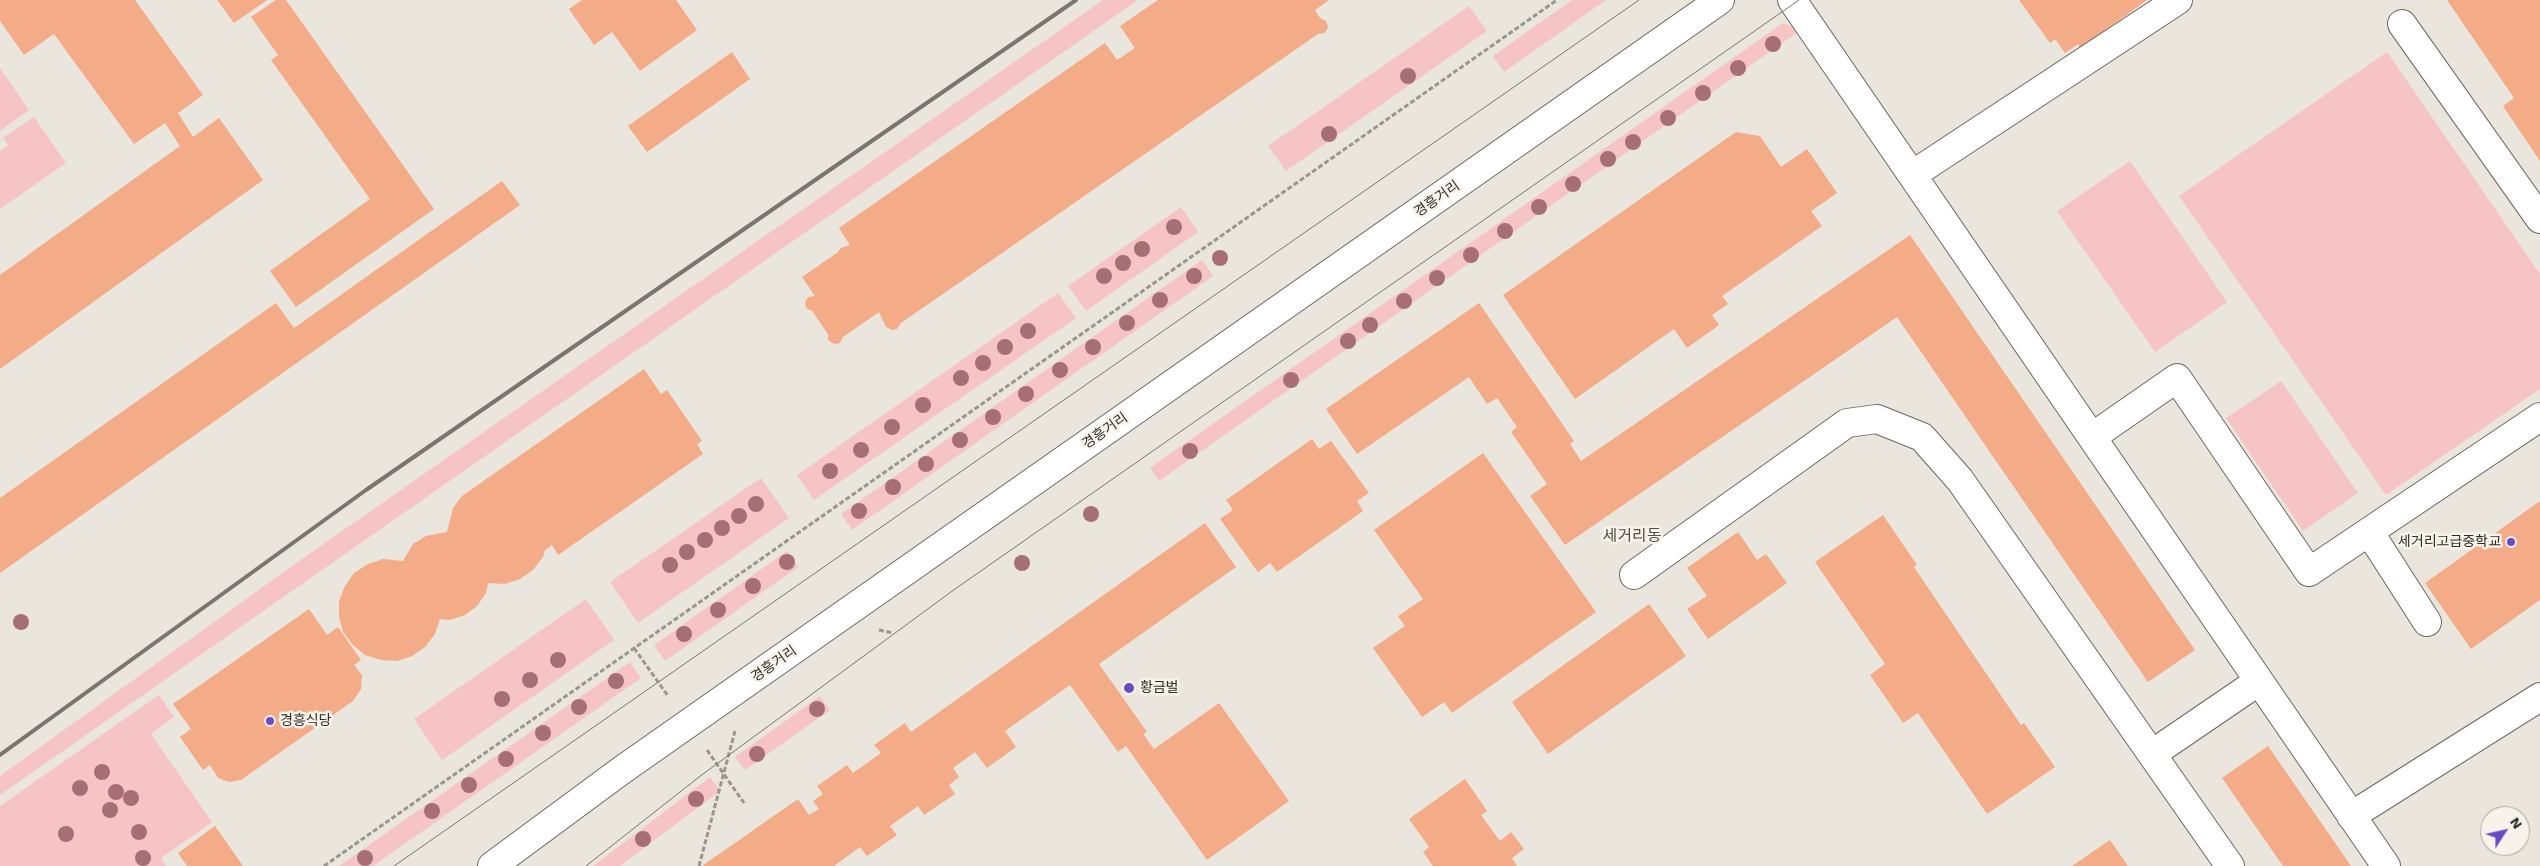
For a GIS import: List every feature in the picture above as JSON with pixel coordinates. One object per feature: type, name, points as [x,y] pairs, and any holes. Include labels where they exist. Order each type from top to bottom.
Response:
[{"type":"street","name":"경흥거리","points":[[492,866],[622,770],[1720,0]]},
{"type":"street","points":[[1792,0],[2386,866]]},
{"type":"street","points":[[1912,175],[2178,0]]},
{"type":"street","points":[[2402,24],[2540,219]]},
{"type":"street","points":[[2092,437],[2177,378],[2309,572],[2370,533],[2540,417]]},
{"type":"street","points":[[1634,575],[1847,423],[1877,419],[1922,437],[1960,480],[2230,866]]},
{"type":"street","points":[[2370,533],[2427,622]]},
{"type":"street","points":[[2152,754],[2259,681]]},
{"type":"street","points":[[2351,816],[2540,697]]},
{"type":"path","points":[[324,866],[1557,0]]},
{"type":"path","points":[[699,866],[737,727]]},
{"type":"shaded area","points":[[1103,0],[1138,0],[0,795],[0,776],[292,566]]},
{"type":"shaded area","points":[[1572,0],[1606,0],[1504,72],[1493,56]]},
{"type":"shaded area","points":[[1469,6],[1487,31],[1286,171],[1268,146]]},
{"type":"shaded area","points":[[1783,23],[1793,27],[1798,32],[1159,481],[1150,468]]},
{"type":"shaded area","points":[[2387,52],[2540,274],[2540,389],[2386,495],[2179,196]]},
{"type":"shaded area","points":[[0,68],[29,110],[0,131]]},
{"type":"shaded area","points":[[34,117],[66,163],[0,209],[0,151],[8,145],[3,138]]},
{"type":"shaded area","points":[[2130,161],[2227,302],[2155,352],[2057,211]]},
{"type":"shaded area","points":[[1181,207],[1198,232],[1086,311],[1068,286]]},
{"type":"shaded area","points":[[1202,260],[1213,276],[852,530],[841,514]]},
{"type":"shaded area","points":[[1058,293],[1076,318],[814,500],[797,475]]},
{"type":"shaded area","points":[[2281,381],[2358,493],[2303,531],[2226,418]]},
{"type":"shaded area","points":[[761,478],[789,518],[638,623],[610,582]]},
{"type":"shaded area","points":[[787,551],[798,567],[665,661],[654,645]]},
{"type":"shaded area","points":[[586,599],[614,640],[442,760],[414,719]]},
{"type":"shaded area","points":[[630,662],[641,678],[373,866],[339,866]]},
{"type":"shaded area","points":[[159,695],[174,717],[151,734],[212,822],[161,858],[166,866],[0,866],[0,806]]},
{"type":"shaded area","points":[[820,696],[830,710],[745,770],[735,757]]},
{"type":"shaded area","points":[[710,777],[720,791],[620,866],[593,866]]},
{"type":"building","points":[[0,0],[135,0],[203,95],[178,113],[193,137],[219,118],[263,180],[0,369],[0,275],[180,146],[165,123],[134,144],[54,34],[24,55],[0,21]]},
{"type":"building","points":[[217,0],[267,0],[234,23]]},
{"type":"building","points":[[276,0],[286,0],[434,209],[296,307],[270,271],[370,199],[271,60],[278,55],[251,17]]},
{"type":"building","points":[[582,0],[676,0],[697,30],[640,71],[612,32],[594,45],[569,9]]},
{"type":"building","points":[[1158,0],[1329,0],[1315,10],[1320,18],[1326,21],[1328,27],[1325,33],[1318,34],[901,323],[897,329],[892,330],[886,327],[879,312],[843,337],[840,343],[834,344],[828,340],[828,334],[812,311],[806,308],[805,302],[808,297],[815,296],[802,277],[837,253],[841,248],[850,245],[839,228],[1105,43],[1117,60],[1135,48],[1120,26]]},
{"type":"building","points":[[2019,0],[2147,0],[2080,48],[2078,44],[2065,53],[2055,39],[2050,43]]},
{"type":"building","points":[[2447,0],[2540,0],[2540,161],[2503,106],[2514,98]]},
{"type":"building","points":[[732,52],[750,79],[647,152],[628,126]]},
{"type":"building","points":[[1736,132],[1760,136],[1781,167],[1807,149],[1837,193],[1811,211],[1822,226],[1722,296],[1728,304],[1712,315],[1719,325],[1687,348],[1674,329],[1575,399],[1503,295]]},
{"type":"building","points":[[502,181],[520,205],[0,573],[0,498],[276,303],[294,328]]},
{"type":"building","points":[[1910,235],[2195,650],[2148,682],[1897,317],[1565,545],[1530,496],[1547,484],[1511,432],[1517,427],[1497,398],[1487,404],[1469,377],[1357,454],[1326,409],[1479,303],[1574,441],[1570,444],[1581,461]]},
{"type":"building","points":[[644,369],[661,394],[667,390],[702,441],[697,444],[703,454],[558,555],[552,545],[545,550],[543,557],[533,570],[520,579],[505,584],[488,583],[486,593],[477,606],[465,615],[450,620],[440,619],[435,634],[425,647],[412,656],[397,661],[381,660],[365,655],[353,645],[343,632],[339,617],[339,601],[345,586],[354,573],[368,564],[383,559],[403,561],[413,544],[426,536],[447,532],[453,508],[462,496]]},
{"type":"building","points":[[1312,439],[1319,449],[1331,441],[1369,493],[1357,501],[1363,511],[1277,572],[1270,563],[1258,572],[1220,519],[1233,510],[1226,500]]},
{"type":"building","points":[[1483,453],[1596,612],[1452,713],[1444,702],[1422,717],[1373,648],[1405,626],[1398,616],[1423,599],[1374,530]]},
{"type":"building","name":"세거리고급중학교","points":[[2540,501],[2540,600],[2471,649],[2425,583]]},
{"type":"building","points":[[1883,515],[1917,565],[1914,567],[2021,725],[2024,723],[2055,767],[1987,814],[1918,713],[1903,723],[1870,675],[1885,664],[1815,562]]},
{"type":"building","points":[[1205,523],[1236,567],[1099,664],[1147,732],[1143,734],[1154,749],[1219,703],[1289,801],[1207,860],[1126,746],[1118,752],[1070,685],[1005,731],[1016,747],[987,768],[975,752],[953,768],[959,777],[949,785],[955,794],[924,815],[918,806],[890,826],[897,835],[867,856],[860,847],[834,866],[702,866],[798,799],[809,815],[819,809],[813,801],[823,794],[817,786],[847,765],[853,773],[881,753],[874,745],[905,723],[911,732]]},
{"type":"building","points":[[1738,532],[1757,560],[1766,554],[1787,583],[1708,639],[1687,609],[1707,596],[1687,568]]},
{"type":"building","points":[[1649,604],[1686,656],[1548,754],[1512,702]]},
{"type":"building","points":[[309,609],[327,635],[338,627],[361,660],[354,665],[362,675],[361,689],[353,701],[241,780],[229,782],[218,778],[210,765],[203,770],[180,737],[191,729],[173,704]]},
{"type":"building","points":[[2268,746],[2351,866],[2283,866],[2222,778]]},
{"type":"building","points":[[1465,779],[1487,811],[1481,815],[1500,841],[1511,832],[1524,849],[1512,858],[1517,866],[1433,866],[1423,852],[1429,847],[1409,819]]},
{"type":"building","points":[[215,826],[243,866],[187,866],[178,853]]},
{"type":"building","points":[[2110,840],[2128,866],[2072,866]]},
{"type":"tram line","points":[[394,866],[1639,0]]},
{"type":"tram line","points":[[586,866],[699,777],[955,589],[1799,0]]},
{"type":"railway","points":[[0,755],[366,490],[1076,0]]},
{"type":"place","name":"세거리고급중학교","points":[[2511,542]]},
{"type":"place","name":"황금벌","points":[[1129,688]]},
{"type":"place","name":"경흥식당","points":[[270,721]]},
{"type":"district","name":"세거리동","points":[[1632,536]]}]
